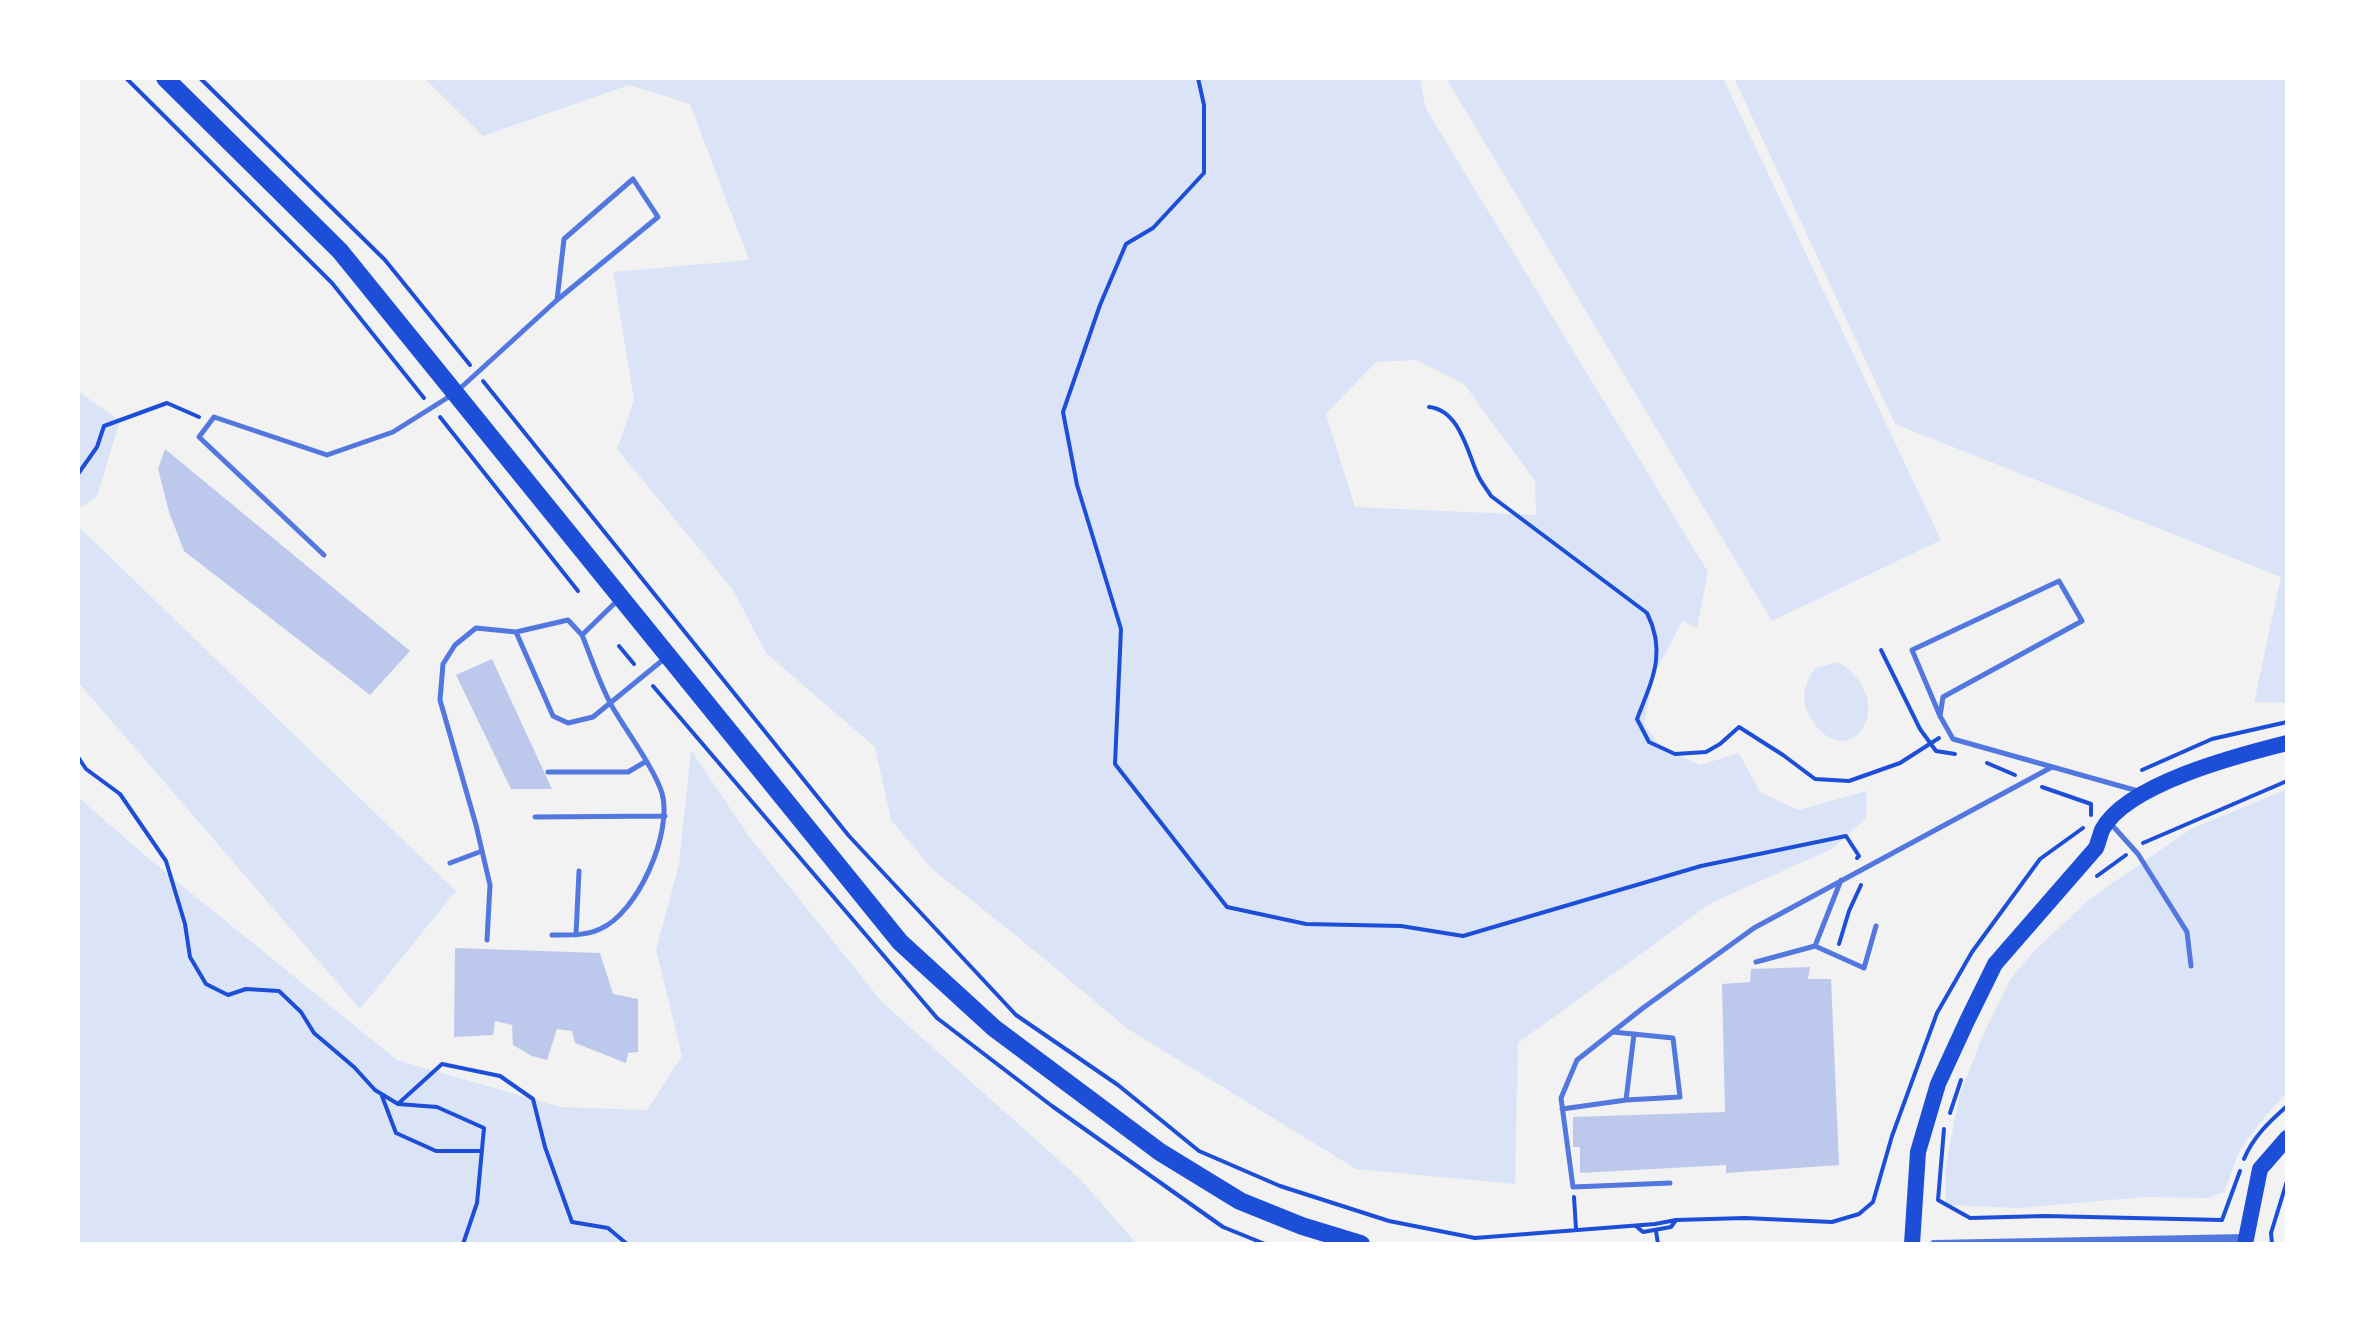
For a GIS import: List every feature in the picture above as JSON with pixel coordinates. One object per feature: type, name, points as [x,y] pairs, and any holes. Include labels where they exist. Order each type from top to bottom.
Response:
[{"type":"main road","points":[[165,78],[340,251],[900,942],[994,1028],[1160,1152],[1240,1201],[1302,1226],[1361,1244]]},
{"type":"main road","points":[[1912,1244],[1916,1173],[1922,1138],[1938,1084],[1995,964],[2096,848],[2103,829],[2120,810],[2177,777],[2217,762],[2287,743]]},
{"type":"main road","points":[[2245,1241],[2260,1169],[2287,1138]]},
{"type":"street","points":[[1934,1244],[2245,1241]]},
{"type":"lane","points":[[324,555],[199,437],[214,417],[327,455],[393,432],[455,393],[557,300],[658,217],[633,179],[564,239],[557,300]]},
{"type":"lane","points":[[1940,716],[1943,697],[2082,621],[2059,581],[1912,650],[1940,716],[1953,739],[2146,794]]},
{"type":"lane","points":[[582,635],[620,598]]},
{"type":"lane","points":[[487,940],[490,885],[440,700],[443,664],[455,645],[476,628],[516,632],[568,620],[582,635],[611,704],[661,792],[665,816],[658,846],[641,889],[616,920],[599,930],[576,935],[552,935]]},
{"type":"lane","points":[[516,632],[553,716],[568,723],[593,717],[668,656]]},
{"type":"lane","points":[[548,772],[628,772],[645,762]]},
{"type":"lane","points":[[1670,1183],[1573,1187],[1561,1098],[1577,1060],[1754,928],[2052,767]]},
{"type":"lane","points":[[535,817],[665,816]]},
{"type":"lane","points":[[2109,822],[2134,849],[2187,932],[2191,966]]},
{"type":"lane","points":[[450,863],[482,851]]},
{"type":"lane","points":[[576,935],[579,871]]},
{"type":"lane","points":[[1815,946],[1841,879]]},
{"type":"lane","points":[[1756,962],[1815,946],[1864,968],[1876,926]]},
{"type":"lane","points":[[1562,1109],[1626,1100],[1680,1097],[1673,1038],[1612,1032]]},
{"type":"lane","points":[[1626,1100],[1634,1034]]},
{"type":"path","points":[[126,78],[332,283],[578,591]]},
{"type":"path","points":[[200,78],[385,260],[849,836],[1016,1015],[1118,1085],[1199,1151],[1280,1186],[1389,1221],[1475,1238],[1676,1220],[1745,1218],[1832,1222],[1859,1214]]},
{"type":"path","points":[[1198,78],[1204,105],[1204,173],[1153,228],[1126,244],[1100,305],[1063,412],[1077,485],[1121,629],[1115,764],[1227,907],[1306,924],[1401,926],[1463,936],[1701,866],[1846,836],[1859,856],[1841,879]]},
{"type":"path","points":[[78,474],[97,447],[104,426],[167,403],[211,422]]},
{"type":"path","points":[[1429,407],[1451,417],[1478,477],[1491,496],[1647,613],[1657,633],[1656,670],[1637,719],[1649,742],[1675,754],[1706,752],[1739,727],[1815,779],[1849,781],[1900,763],[1948,732]]},
{"type":"path","points":[[619,646],[634,664]]},
{"type":"path","points":[[2142,770],[2212,739],[2287,722]]},
{"type":"path","points":[[78,757],[86,769],[120,794],[166,861],[185,924],[190,957],[206,984],[228,995],[246,989],[279,991],[301,1012],[314,1033],[381,1094],[398,1104],[437,1107],[484,1128],[477,1203],[463,1244]]},
{"type":"path","points":[[2091,880],[2147,839],[2287,781]]},
{"type":"path","points":[[1835,956],[1849,911],[1865,877]]},
{"type":"path","points":[[398,1104],[442,1064],[500,1076],[533,1099],[545,1147],[572,1222],[608,1228],[627,1244]]},
{"type":"path","points":[[1949,1114],[1965,1071]]},
{"type":"path","points":[[381,1094],[396,1133],[436,1151],[482,1151]]},
{"type":"path","points":[[1944,1129],[1938,1200],[1970,1218],[2045,1216],[2222,1220]]},
{"type":"path","points":[[2272,1244],[2271,1233],[2287,1181]]},
{"type":"path","points":[[1573,1187],[1576,1229]]},
{"type":"path","points":[[1634,1224],[1643,1232],[1671,1227],[1676,1220]]},
{"type":"path","points":[[1655,1224],[1658,1244]]},
{"type":"shaded area","points":[[424,78],[1420,78],[1426,109],[1708,572],[1697,629],[1683,620],[1654,675],[1644,724],[1661,747],[1700,765],[1739,753],[1760,792],[1798,810],[1867,791],[1866,818],[1832,849],[1711,903],[1518,1043],[1515,1184],[1356,1169],[1128,1029],[932,869],[891,820],[875,747],[766,653],[733,590],[617,449],[634,400],[613,272],[749,260],[690,104],[629,85],[483,136]],"holes":[[[1416,360],[1464,384],[1535,481],[1536,515],[1355,507],[1326,414],[1376,362]]]},
{"type":"shaded area","points":[[1446,78],[1723,78],[1941,540],[1772,621]]},
{"type":"shaded area","points":[[1734,78],[2287,78],[2287,703],[2254,702],[2281,577],[1895,424]]},
{"type":"shaded area","points":[[78,391],[120,421],[97,497],[78,509]]},
{"type":"shaded area","points":[[78,526],[456,891],[360,1009],[78,682]]},
{"type":"shaded area","points":[[1838,662],[1858,679],[1867,697],[1868,714],[1862,729],[1852,738],[1839,741],[1824,734],[1809,715],[1804,697],[1815,668]]},
{"type":"shaded area","points":[[691,750],[750,838],[883,1003],[1081,1180],[1137,1244],[78,1244],[78,797],[148,858],[397,1060],[560,1107],[647,1110],[682,1056],[656,950],[679,864]]},
{"type":"shaded area","points":[[2287,789],[2287,1093],[2240,1149],[2224,1192],[2208,1198],[2146,1197],[2019,1208],[1946,1205],[1945,1170],[1959,1097],[1983,1035],[2010,980],[2033,952],[2091,898],[2191,829]]},
{"type":"building","points":[[165,449],[410,651],[370,695],[184,551],[169,512],[158,469]]},
{"type":"building","points":[[492,659],[552,789],[511,789],[456,675]]},
{"type":"building","points":[[455,948],[600,953],[613,994],[638,999],[638,1052],[628,1053],[626,1063],[575,1043],[572,1031],[557,1029],[547,1060],[513,1045],[512,1025],[495,1021],[493,1035],[454,1037]]},
{"type":"building","points":[[1810,967],[1808,979],[1831,979],[1839,1165],[1726,1173],[1726,1165],[1580,1173],[1580,1147],[1573,1147],[1573,1117],[1725,1112],[1722,984],[1750,982],[1751,969]]}]
